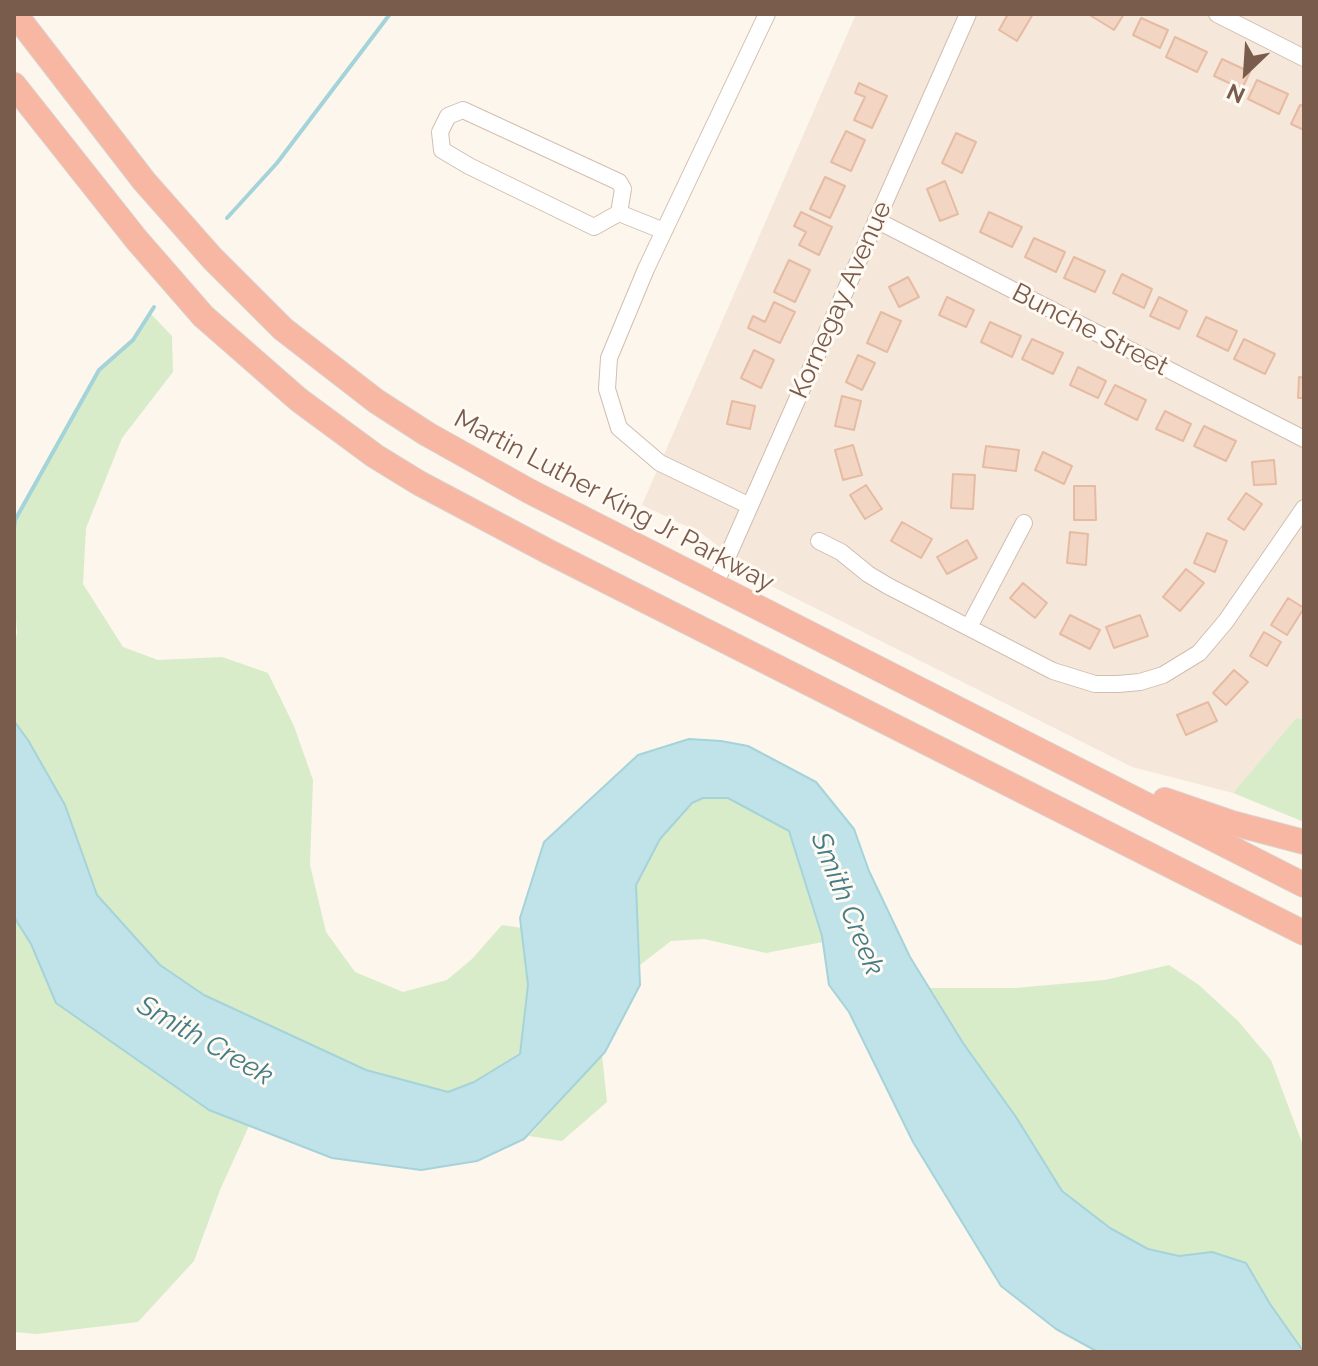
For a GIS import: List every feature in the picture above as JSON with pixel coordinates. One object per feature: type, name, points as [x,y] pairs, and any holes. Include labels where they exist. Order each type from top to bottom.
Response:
[{"type":"highway","name":"Martin Luther King Jr Parkway","points":[[15,14],[179,222],[248,296],[329,367],[414,426],[477,463],[714,587],[1304,885]]},
{"type":"highway","points":[[14,85],[136,239],[203,316],[288,391],[375,456],[537,546],[1304,933]]},
{"type":"highway","points":[[1075,768],[1232,823],[1304,842]]},
{"type":"street","points":[[750,506],[660,463],[619,428],[607,389],[609,358],[664,231],[767,14]]},
{"type":"street","name":"Kornegay Avenue","points":[[714,587],[968,14]]},
{"type":"street","points":[[1217,14],[1304,58]]},
{"type":"street","points":[[463,110],[619,182],[623,189],[619,213],[594,227],[469,166],[442,150],[440,132],[448,116],[463,110]]},
{"type":"street","points":[[619,213],[664,231]]},
{"type":"street","name":"Bunche Street","points":[[876,220],[1304,439]]},
{"type":"street","points":[[819,541],[841,552],[888,586],[1075,680],[1118,684],[1163,675],[1199,653],[1213,638],[1304,508]]},
{"type":"street","points":[[969,627],[1024,523]]},
{"type":"shaded area","points":[[856,14],[1304,14],[1304,719],[1296,718],[1233,793],[1132,767],[771,586],[701,533],[642,505]]},
{"type":"green space","points":[[150,313],[172,336],[173,372],[122,438],[86,528],[83,584],[123,647],[158,660],[222,657],[268,673],[294,726],[313,780],[310,865],[326,932],[355,972],[403,992],[447,980],[472,959],[502,925],[522,928],[528,985],[520,1054],[474,1082],[448,1092],[366,1070],[204,995],[160,965],[97,895],[65,805],[14,721],[14,645],[17,633],[15,520],[99,370],[133,340]]},
{"type":"green space","points":[[1296,718],[1304,719],[1304,822],[1233,793]]},
{"type":"green space","points":[[703,798],[728,798],[789,831],[823,942],[766,953],[704,939],[671,941],[640,965],[636,885],[660,839],[692,803]]},
{"type":"green space","points":[[14,917],[31,944],[56,1003],[209,1110],[249,1126],[220,1190],[194,1261],[138,1322],[37,1334],[14,1332]]},
{"type":"green space","points":[[1169,965],[1199,985],[1238,1021],[1271,1060],[1304,1148],[1304,1350],[1270,1304],[1246,1263],[1212,1252],[1179,1256],[1148,1249],[1110,1228],[1062,1191],[929,988],[1015,988],[1105,980]]},
{"type":"green space","points":[[602,1055],[607,1102],[562,1141],[529,1136]]},
{"type":"water","name":"Smith Creek","points":[[14,721],[65,805],[97,895],[160,965],[204,995],[366,1070],[448,1092],[474,1082],[520,1054],[528,985],[520,918],[544,842],[638,755],[689,739],[748,746],[816,782],[854,829],[869,871],[910,957],[963,1043],[1016,1117],[1062,1191],[1110,1228],[1148,1249],[1179,1256],[1212,1252],[1246,1263],[1304,1352],[1098,1352],[1056,1329],[1001,1286],[913,1142],[849,1012],[829,985],[822,936],[789,831],[728,798],[703,798],[692,803],[660,839],[636,885],[640,985],[605,1052],[524,1139],[477,1161],[421,1170],[332,1158],[209,1110],[56,1003],[31,944],[14,917]]},
{"type":"building","points":[[1008,14],[1033,14],[1017,41],[999,30]]},
{"type":"building","points":[[1088,14],[1124,14],[1114,30]]},
{"type":"building","points":[[1141,18],[1168,30],[1160,48],[1133,35]]},
{"type":"building","points":[[1175,37],[1207,52],[1197,72],[1166,57]]},
{"type":"building","points":[[1222,59],[1250,72],[1242,89],[1214,76]]},
{"type":"building","points":[[1257,80],[1288,94],[1279,114],[1248,99]]},
{"type":"building","points":[[859,83],[887,96],[872,128],[854,120],[865,97],[855,93]]},
{"type":"building","points":[[1300,105],[1304,106],[1304,130],[1291,124]]},
{"type":"building","points":[[846,131],[865,140],[851,171],[831,162]]},
{"type":"building","points":[[956,133],[976,142],[962,173],[942,163]]},
{"type":"building","points":[[825,177],[845,186],[830,218],[810,209]]},
{"type":"building","points":[[945,181],[958,214],[940,221],[927,189]]},
{"type":"building","points":[[801,212],[832,227],[819,255],[799,245],[806,232],[794,226]]},
{"type":"building","points":[[989,212],[1022,227],[1012,247],[980,232]]},
{"type":"building","points":[[1034,238],[1065,252],[1056,272],[1025,257]]},
{"type":"building","points":[[1074,257],[1105,271],[1095,292],[1064,278]]},
{"type":"building","points":[[789,260],[810,270],[795,302],[774,292]]},
{"type":"building","points":[[1122,274],[1152,289],[1144,308],[1113,293]]},
{"type":"building","points":[[908,277],[919,297],[899,307],[889,287]]},
{"type":"building","points":[[947,297],[974,310],[966,327],[939,315]]},
{"type":"building","points":[[1159,297],[1187,311],[1179,329],[1150,316]]},
{"type":"building","points":[[774,302],[795,312],[780,343],[748,328],[753,316],[765,322]]},
{"type":"building","points":[[881,312],[901,321],[887,352],[867,343]]},
{"type":"building","points":[[1206,317],[1237,331],[1228,351],[1197,336]]},
{"type":"building","points":[[990,322],[1021,336],[1012,357],[981,342]]},
{"type":"building","points":[[1032,339],[1063,353],[1053,374],[1022,359]]},
{"type":"building","points":[[1244,339],[1275,354],[1265,374],[1234,359]]},
{"type":"building","points":[[754,350],[774,360],[761,388],[741,378]]},
{"type":"building","points":[[858,355],[875,363],[862,390],[846,382]]},
{"type":"building","points":[[1078,367],[1106,381],[1098,398],[1070,385]]},
{"type":"building","points":[[1299,377],[1304,378],[1304,398],[1298,398]]},
{"type":"building","points":[[1115,385],[1146,400],[1137,420],[1105,404]]},
{"type":"building","points":[[842,396],[861,401],[854,430],[835,426]]},
{"type":"building","points":[[732,401],[755,406],[750,429],[727,424]]},
{"type":"building","points":[[1165,411],[1191,424],[1183,441],[1156,429]]},
{"type":"building","points":[[1204,426],[1236,441],[1226,461],[1194,446]]},
{"type":"building","points":[[853,445],[862,475],[843,480],[835,450]]},
{"type":"building","points":[[986,446],[1019,450],[1016,471],[983,467]]},
{"type":"building","points":[[1043,452],[1072,466],[1064,484],[1035,470]]},
{"type":"building","points":[[1274,460],[1276,484],[1254,485],[1252,462]]},
{"type":"building","points":[[953,474],[975,475],[973,509],[951,508]]},
{"type":"building","points":[[866,485],[882,509],[865,519],[850,495]]},
{"type":"building","points":[[1074,486],[1095,486],[1096,520],[1074,520]]},
{"type":"building","points":[[1246,493],[1262,504],[1244,530],[1228,519]]},
{"type":"building","points":[[902,522],[932,539],[921,558],[891,541]]},
{"type":"building","points":[[1070,532],[1088,534],[1086,565],[1067,563]]},
{"type":"building","points":[[1207,533],[1227,541],[1215,572],[1194,563]]},
{"type":"building","points":[[967,540],[977,558],[947,574],[937,557]]},
{"type":"building","points":[[1186,569],[1204,583],[1180,611],[1163,597]]},
{"type":"building","points":[[1023,583],[1047,603],[1035,618],[1010,598]]},
{"type":"building","points":[[1288,598],[1304,608],[1287,635],[1271,625]]},
{"type":"building","points":[[1070,615],[1100,630],[1090,649],[1060,634]]},
{"type":"building","points":[[1140,615],[1148,636],[1114,648],[1106,627]]},
{"type":"building","points":[[1264,632],[1281,642],[1267,666],[1250,656]]},
{"type":"building","points":[[1234,670],[1248,682],[1226,705],[1213,693]]},
{"type":"building","points":[[1208,702],[1217,721],[1186,735],[1177,715]]},
{"type":"waterway","points":[[227,218],[277,163],[390,14]]},
{"type":"waterway","points":[[14,529],[15,520],[99,370],[133,340],[154,307]]}]
